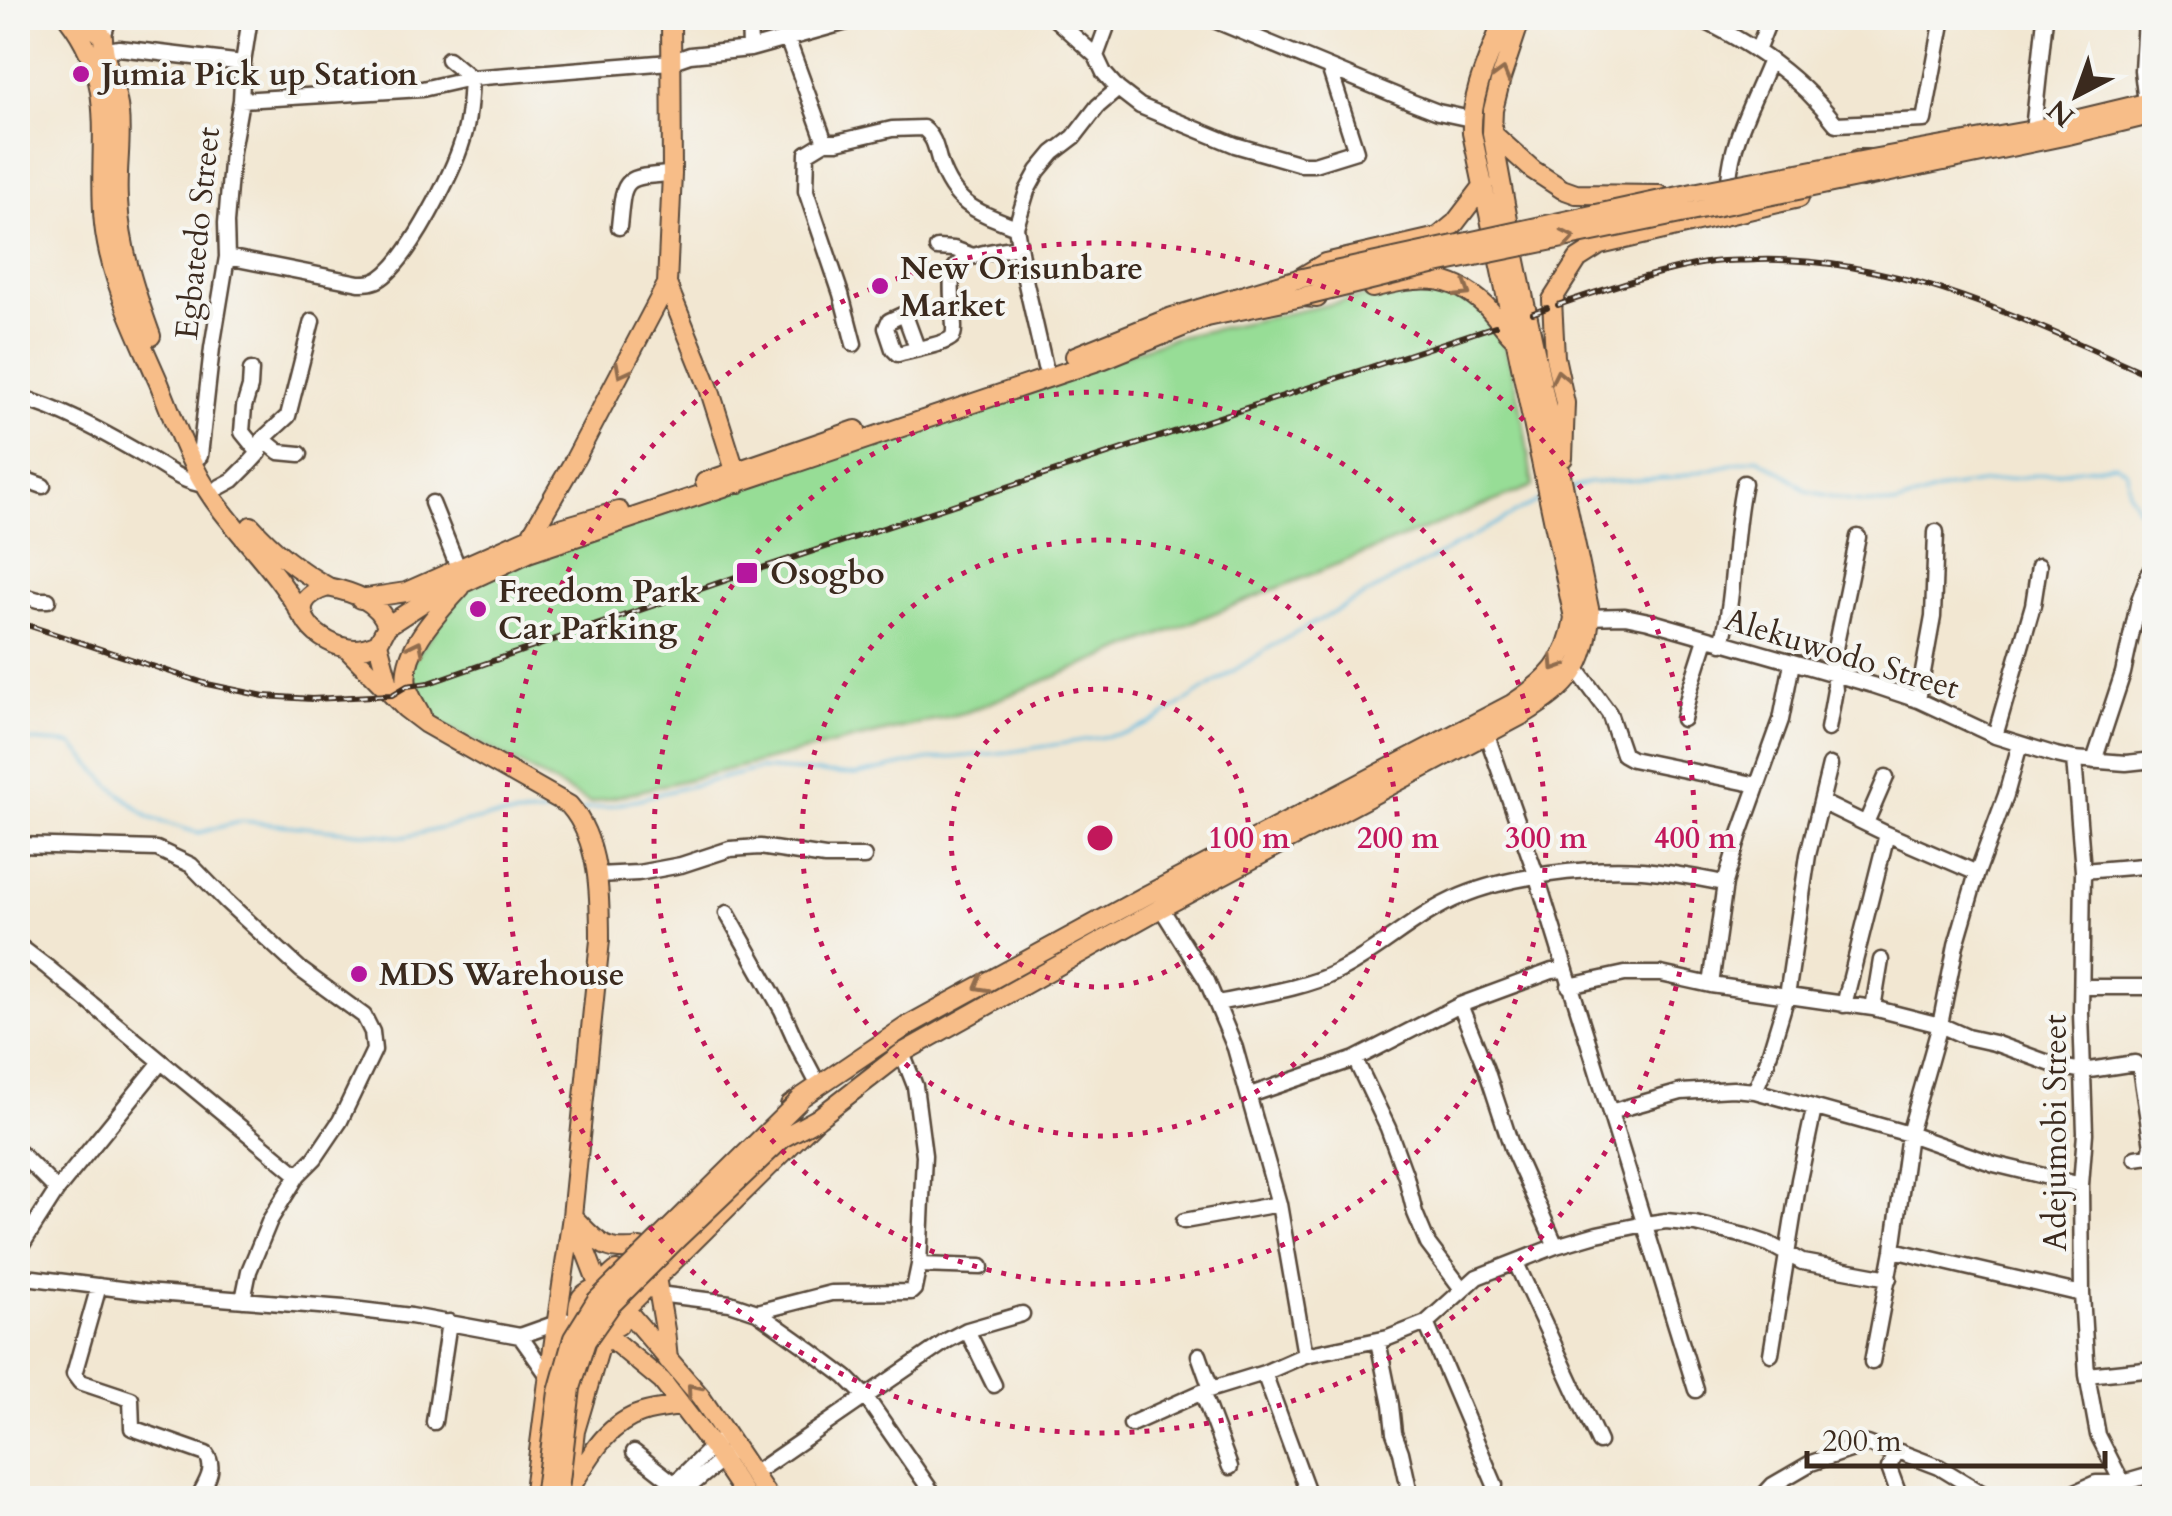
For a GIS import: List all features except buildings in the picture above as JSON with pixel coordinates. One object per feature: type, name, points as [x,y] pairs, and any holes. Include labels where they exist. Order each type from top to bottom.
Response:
[{"type":"main road","points":[[68,18],[90,53],[103,96],[104,223],[119,287],[192,464],[265,542],[297,568],[328,587],[378,607],[392,693]]},
{"type":"main road","points":[[86,18],[103,44],[118,106],[118,200],[131,280],[212,486],[228,518],[286,588],[302,616],[332,643],[359,650],[463,575],[530,538],[737,477],[1104,358],[1207,317],[1300,288],[1325,263],[1438,237],[1455,223],[1484,184]]},
{"type":"main road","points":[[671,18],[672,174],[667,284],[709,388],[737,477]]},
{"type":"main road","points":[[1504,18],[1475,98],[1472,133],[1513,338],[1557,488]]},
{"type":"main road","points":[[544,1498],[558,1392],[573,1338],[588,1313],[818,1084],[907,1026],[1107,938],[1146,895],[1484,727],[1549,699],[1576,668],[1587,643],[1492,132],[1501,78],[1521,18]]},
{"type":"main road","points":[[1557,488],[1566,436],[1552,300],[1578,259],[1600,245],[1813,194],[1874,167],[2152,106]]},
{"type":"main road","points":[[360,598],[406,592],[528,553],[1115,342],[1172,317],[1693,193],[2068,135],[2152,106]]},
{"type":"main road","points":[[1492,132],[1533,170],[1576,194],[1653,196],[1838,159],[1874,167]]},
{"type":"main road","points":[[1300,288],[1326,299],[1418,280],[1447,280],[1461,286],[1490,310],[1513,338]]},
{"type":"main road","points":[[530,538],[667,284]]},
{"type":"main road","points":[[426,724],[409,692],[407,670],[428,624],[463,575]]},
{"type":"main road","points":[[302,616],[308,596],[328,587]]},
{"type":"main road","points":[[565,1496],[575,1431],[604,1333],[619,1325],[624,1309],[654,1285],[817,1119],[902,1053],[1043,963],[1133,913],[1162,908],[1484,727],[1552,673],[1582,617]]},
{"type":"main road","points":[[346,648],[426,724],[574,811],[584,826],[597,875],[600,940],[572,1216],[533,1498]]},
{"type":"main road","points":[[550,1371],[578,1316],[582,1296],[599,1286],[782,1108],[800,1100]]},
{"type":"main road","points":[[565,1496],[571,1388],[586,1341],[611,1305],[679,1238],[784,1138],[817,1119]]},
{"type":"main road","points":[[572,1216],[609,1248],[633,1254]]},
{"type":"main road","points":[[572,1216],[599,1286]]},
{"type":"main road","points":[[633,1254],[631,1275],[654,1285]]},
{"type":"main road","points":[[654,1285],[668,1360]]},
{"type":"main road","points":[[599,1286],[617,1292],[624,1309],[700,1396],[747,1498]]},
{"type":"main road","points":[[559,1299],[585,1327],[604,1333],[662,1381],[682,1406],[753,1474],[770,1498]]},
{"type":"main road","points":[[565,1496],[611,1430],[640,1413],[682,1406]]},
{"type":"street","points":[[109,18],[103,44],[243,63]]},
{"type":"street","name":"Egbatedo Street","points":[[200,456],[227,257],[232,152],[250,18]]},
{"type":"street","points":[[749,18],[750,48]]},
{"type":"street","points":[[241,100],[422,88],[472,78],[670,62],[690,55],[750,48],[861,18]]},
{"type":"street","points":[[1054,18],[1096,56],[1118,89],[1140,106],[1235,146],[1301,164],[1356,151],[1330,70]]},
{"type":"street","points":[[1096,56],[1110,18]]},
{"type":"street","points":[[1209,18],[1438,112],[1471,119]]},
{"type":"street","points":[[1698,18],[1757,50],[1804,86],[1836,124],[1924,120],[1943,18]]},
{"type":"street","points":[[1757,50],[1770,18]]},
{"type":"street","points":[[2033,130],[2045,18]]},
{"type":"street","points":[[2145,18],[2142,70],[2152,106]]},
{"type":"street","points":[[787,38],[825,142]]},
{"type":"street","points":[[448,59],[472,78]]},
{"type":"street","points":[[1729,182],[1739,140],[1770,60]]},
{"type":"street","points":[[227,257],[359,284],[379,280],[428,216],[454,165],[465,135],[472,78]]},
{"type":"street","points":[[1045,367],[1016,228],[1027,191],[1038,171],[1118,89]]},
{"type":"street","points":[[854,344],[806,191],[807,153],[825,142],[892,129],[924,128],[934,141],[945,178],[956,196],[976,211],[1016,228]]},
{"type":"street","points":[[619,227],[624,186],[630,180],[672,174]]},
{"type":"street","points":[[917,348],[952,337],[953,273],[958,264],[972,256],[1019,247]]},
{"type":"street","points":[[937,248],[954,248],[972,256]]},
{"type":"street","points":[[18,397],[52,406],[185,482],[212,486],[233,480],[288,416],[312,321]]},
{"type":"street","points":[[251,370],[242,432],[261,446],[300,454]]},
{"type":"street","points":[[18,476],[44,486]]},
{"type":"street","points":[[1683,719],[1690,689],[1729,618],[1737,512],[1744,483]]},
{"type":"street","points":[[432,503],[463,575]]},
{"type":"street","points":[[1918,700],[1933,618],[1936,532]]},
{"type":"street","points":[[1828,730],[1836,690],[1832,663],[1858,538]]},
{"type":"street","points":[[1995,736],[2039,566]]},
{"type":"street","points":[[2094,761],[2124,673],[2139,600],[2149,573]]},
{"type":"street","points":[[18,594],[48,600]]},
{"type":"street","name":"Alekuwodo Street","points":[[1582,617],[1636,619],[1834,675],[1918,700],[1995,736],[2074,760],[2154,760]]},
{"type":"street","points":[[1711,985],[1725,882],[1781,720],[1792,663]]},
{"type":"street","points":[[1576,668],[1609,713],[1622,754],[1758,784]]},
{"type":"street","points":[[1484,727],[1537,877],[1696,1390]]},
{"type":"street","points":[[1872,1362],[1909,1134],[1940,1024],[1956,945],[2020,744]]},
{"type":"street","name":"Adejumobi Street","points":[[2074,760],[2083,871],[2082,1294],[2086,1375],[2098,1435],[2130,1498]]},
{"type":"street","points":[[1755,1091],[1787,996],[1808,855],[1830,765]]},
{"type":"street","points":[[1866,823],[1886,777]]},
{"type":"street","points":[[1821,802],[1977,872]]},
{"type":"street","points":[[1844,1005],[1887,834]]},
{"type":"street","points":[[18,845],[138,847],[174,856],[191,865],[301,970],[364,1016],[372,1032],[374,1050],[340,1120],[270,1220],[258,1246],[243,1300]]},
{"type":"street","points":[[597,875],[638,873],[681,865],[730,849],[760,846],[826,857],[864,857]]},
{"type":"street","points":[[2083,871],[2154,864]]},
{"type":"street","points":[[1218,1003],[1322,978],[1348,966],[1431,910],[1504,881],[1602,870],[1642,870],[1725,882]]},
{"type":"street","points":[[1162,908],[1218,1003],[1250,1095],[1279,1204],[1305,1354]]},
{"type":"street","points":[[728,913],[818,1084]]},
{"type":"street","points":[[18,945],[298,1175]]},
{"type":"street","points":[[1872,1008],[1881,960]]},
{"type":"street","points":[[1250,1095],[1354,1059],[1460,1005],[1552,970],[1564,970]]},
{"type":"street","points":[[1569,986],[1625,974],[1661,974],[1872,1008],[1940,1024],[1967,1037],[2057,1066],[2084,1071],[2135,1063],[2140,1068],[2152,1146],[2148,1156],[2135,1158]]},
{"type":"street","points":[[2083,987],[2154,987]]},
{"type":"street","points":[[1460,1005],[1512,1148],[1556,1246]]},
{"type":"street","points":[[757,1312],[836,1293],[911,1292],[916,1286],[924,1155],[916,1086],[902,1053]]},
{"type":"street","points":[[1354,1059],[1388,1128],[1428,1244],[1462,1289]]},
{"type":"street","points":[[18,1251],[58,1190],[161,1062]]},
{"type":"street","points":[[1610,1112],[1681,1092],[1755,1091],[1909,1134],[1994,1164],[2082,1185]]},
{"type":"street","points":[[1771,1354],[1814,1108]]},
{"type":"street","points":[[18,1152],[58,1190]]},
{"type":"street","points":[[1184,1222],[1279,1204]]},
{"type":"street","points":[[1131,1424],[1207,1390],[1264,1373],[1305,1354],[1378,1340],[1426,1323],[1477,1277],[1556,1246],[1645,1224],[1696,1224],[1769,1244],[1802,1262],[1888,1278]]},
{"type":"street","points":[[1893,1250],[2082,1294]]},
{"type":"street","points":[[1516,1262],[1599,1442]]},
{"type":"street","points":[[919,1265],[981,1267]]},
{"type":"street","points":[[18,1276],[344,1308],[520,1336],[578,1316]]},
{"type":"street","points":[[654,1285],[757,1312],[846,1377],[865,1396],[936,1498]]},
{"type":"street","points":[[99,1286],[74,1374],[80,1382],[131,1399],[132,1428],[206,1454],[210,1475],[198,1498]]},
{"type":"street","points":[[753,1474],[948,1340],[966,1330],[1022,1314]]},
{"type":"street","points":[[434,1422],[449,1322]]},
{"type":"street","points":[[1426,1323],[1495,1485]]},
{"type":"street","points":[[966,1330],[994,1385]]},
{"type":"street","points":[[520,1336],[550,1371]]},
{"type":"street","points":[[1378,1340],[1394,1433],[1411,1498]]},
{"type":"street","points":[[1198,1355],[1230,1466]]},
{"type":"street","points":[[2086,1375],[2154,1368]]},
{"type":"street","points":[[1264,1373],[1310,1498]]},
{"type":"street","points":[[1761,1498],[1773,1485],[1811,1463],[1868,1444],[1939,1468],[1990,1498]]},
{"type":"street","points":[[683,1495],[679,1479],[724,1447]]},
{"type":"street","points":[[634,1452],[683,1495]]},
{"type":"street","points":[[1894,1454],[1889,1468],[1900,1498]]},
{"type":"street","points":[[2062,1498],[2096,1483],[2123,1484],[2154,1474]]},
{"type":"green space","points":[[1419,285],[1465,298],[1492,323],[1503,343],[1518,390],[1533,486],[967,712],[590,803],[408,708],[401,677],[471,580],[1169,339]]},
{"type":"waterway","points":[[1570,489],[1587,483],[1673,478],[1757,458],[1807,491],[1850,501],[1895,505],[1946,488],[2115,464],[2127,471],[2129,493],[2154,537]]},
{"type":"waterway","points":[[582,810],[759,769],[856,775],[926,760],[1010,752],[1127,733],[1154,722],[1272,646],[1539,500]]},
{"type":"waterway","points":[[18,740],[72,744],[111,786],[150,818],[198,833],[242,821],[404,837],[486,818],[564,812]]},
{"type":"railway","points":[[1558,305],[1692,265],[1757,260],[1809,262],[1861,269],[1962,296],[2154,377]]},
{"type":"railway","points":[[1533,313],[1547,308]]},
{"type":"railway","points":[[18,622],[207,684],[264,696],[312,699],[392,695],[407,686],[429,683],[747,573],[1495,326]]},
{"type":"place","name":"Jumia Pick up Station","points":[[81,74]]},
{"type":"place","name":"New Orisunbare Market","points":[[880,286]]},
{"type":"place","name":"Osogbo","points":[[747,573]]},
{"type":"place","name":"Freedom Park Car Parking","points":[[478,609]]},
{"type":"place","name":"MDS Warehouse","points":[[359,974]]}]
